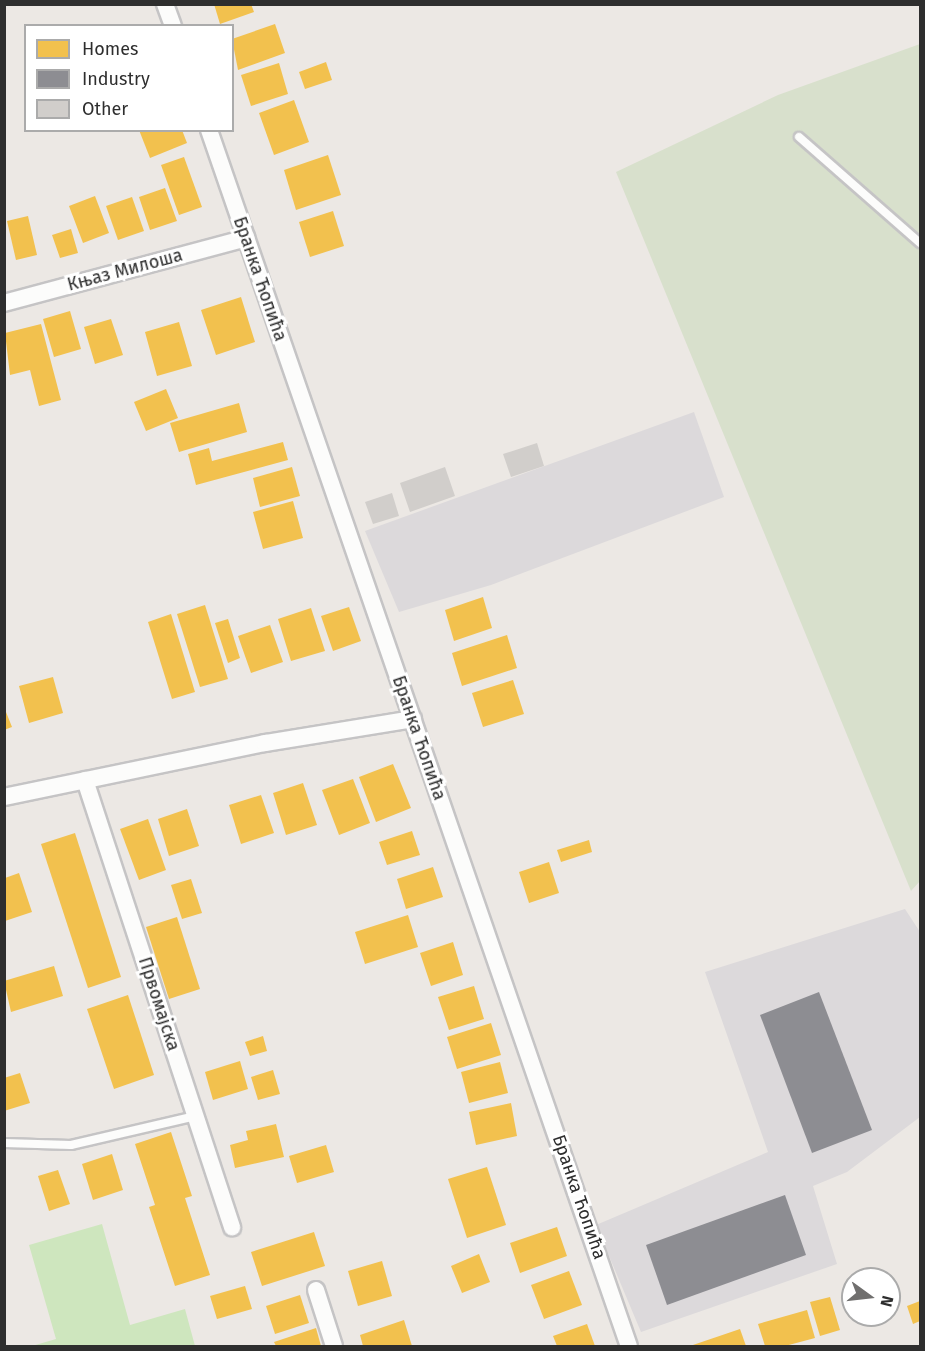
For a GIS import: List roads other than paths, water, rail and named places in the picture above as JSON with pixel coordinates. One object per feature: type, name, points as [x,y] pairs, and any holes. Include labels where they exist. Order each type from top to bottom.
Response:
[{"type":"street","points":[[165,4],[172,24]]},
{"type":"street","name":"Бранка Ћопића","points":[[210,132],[629,1347]]},
{"type":"street","name":"Књаз Милоша","points":[[4,303],[246,238]]},
{"type":"street","points":[[4,797],[264,743],[412,719]]},
{"type":"street","name":"Првомајска","points":[[85,780],[232,1227]]},
{"type":"street","points":[[316,1290],[334,1347]]},
{"type":"lane","points":[[800,137],[921,243]]},
{"type":"lane","points":[[4,1143],[71,1144],[196,1116]]}]
